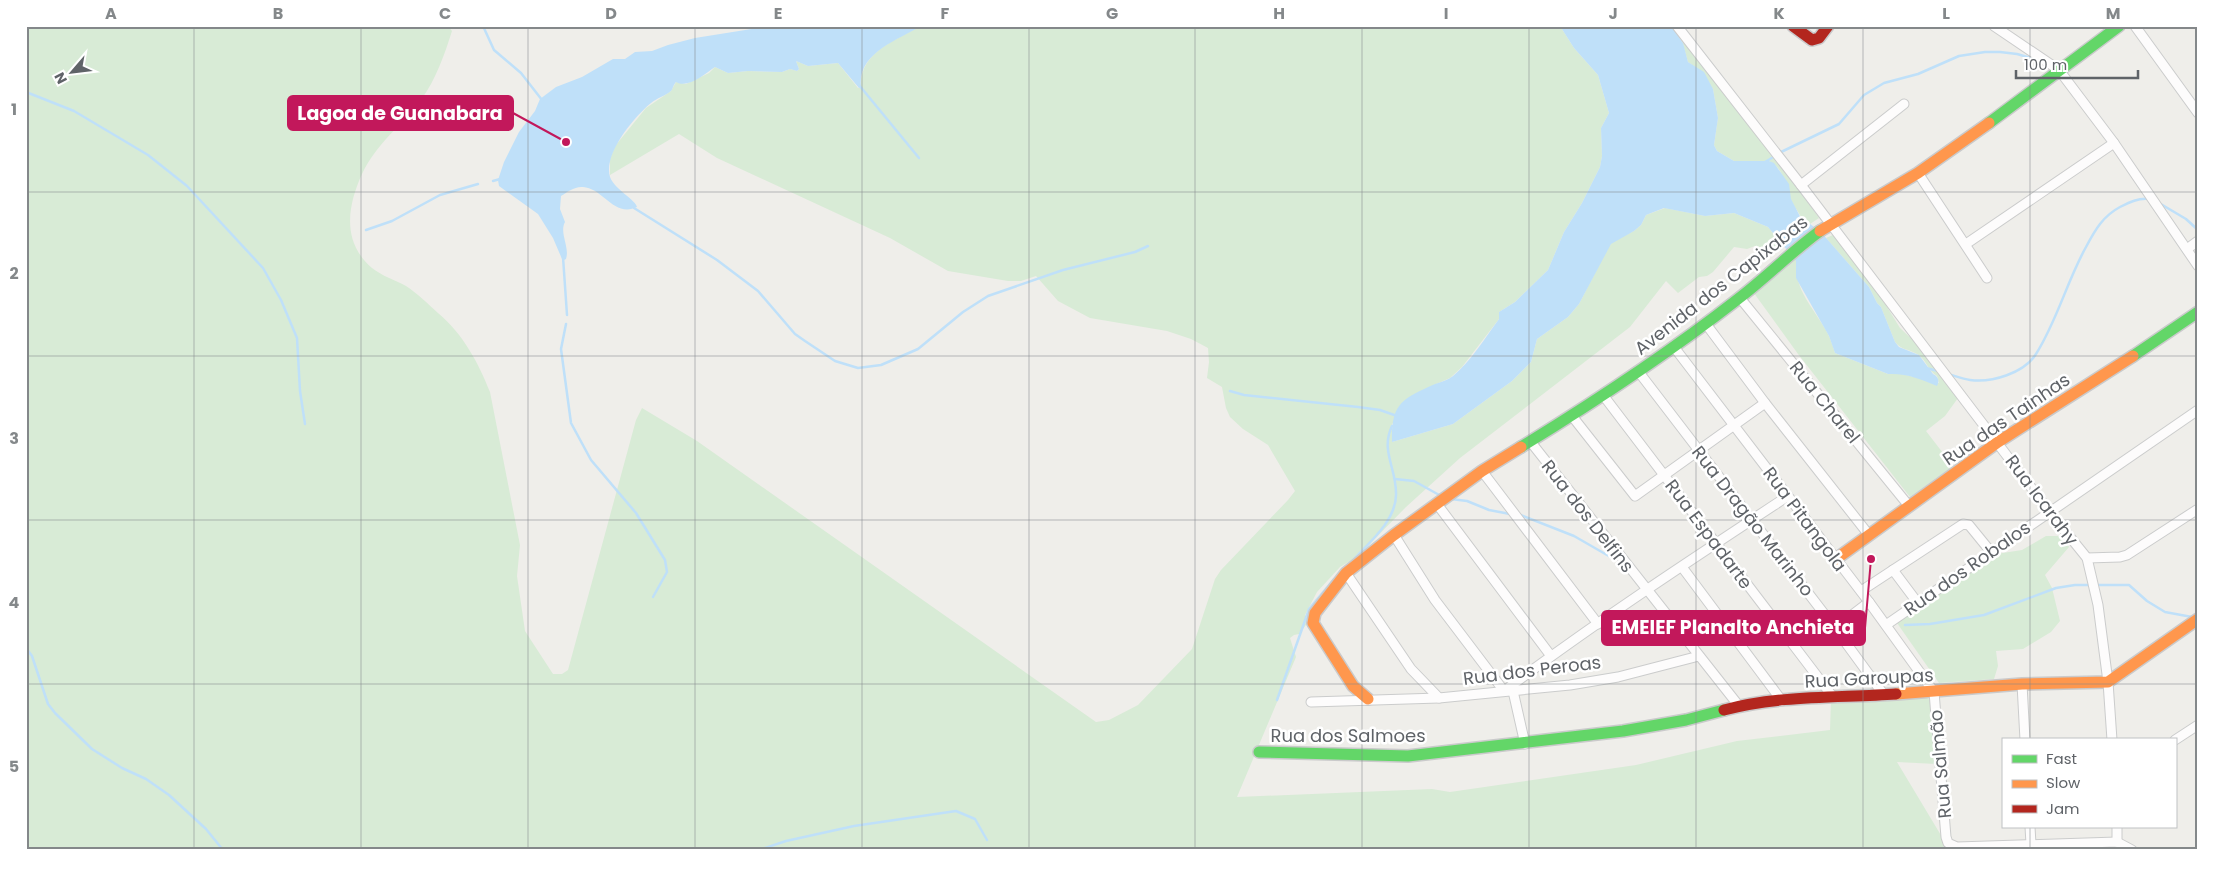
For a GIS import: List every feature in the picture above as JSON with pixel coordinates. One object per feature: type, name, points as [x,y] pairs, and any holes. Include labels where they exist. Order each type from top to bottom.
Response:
[{"type":"street","name":"Rua Icarahy","points":[[1677,26],[1998,442],[2048,511],[2087,558],[2098,605],[2108,682],[2112,738]]},
{"type":"street","points":[[1793,26],[1811,41],[1820,39],[1828,26]]},
{"type":"street","points":[[1994,26],[2059,70],[2114,143],[2198,266]]},
{"type":"street","name":"Avenida dos Capixabas","points":[[1368,699],[1353,686],[1313,623],[1315,613],[1346,573],[1394,535],[1482,471],[1572,416],[1706,324],[1740,298],[1790,253],[1830,224],[1918,173],[1996,118],[2119,26]]},
{"type":"street","points":[[2135,26],[2198,113]]},
{"type":"street","points":[[1801,185],[1904,104]]},
{"type":"street","points":[[1966,244],[2114,143]]},
{"type":"street","points":[[1918,173],[1987,278]]},
{"type":"street","points":[[2186,249],[2198,241]]},
{"type":"street","name":"Rua Charel","points":[[1740,298],[1910,506]]},
{"type":"street","name":"Rua das Tainhas","points":[[1836,559],[1998,442],[2122,364],[2198,312]]},
{"type":"street","points":[[1706,324],[1765,403],[1869,535]]},
{"type":"street","name":"Rua Pitangola","points":[[1674,347],[1861,591],[1934,692]]},
{"type":"street","name":"Rua Dragão Marinho","points":[[1638,371],[1836,628],[1884,695]]},
{"type":"street","name":"Rua Espadarte","points":[[1603,395],[1834,697]]},
{"type":"street","points":[[1572,416],[1632,495],[1638,496],[1765,403]]},
{"type":"street","name":"Rua dos Robalos","points":[[1886,625],[2048,511],[2198,410]]},
{"type":"street","name":"Rua dos Delfins","points":[[1530,441],[1646,591],[1739,706]]},
{"type":"street","points":[[1482,471],[1598,624]]},
{"type":"street","points":[[1508,691],[1551,656],[1788,496]]},
{"type":"street","points":[[1437,504],[1551,656]]},
{"type":"street","points":[[2087,558],[2127,555],[2198,509]]},
{"type":"street","points":[[1861,591],[1963,524],[1969,525],[1991,552]]},
{"type":"street","points":[[1394,535],[1435,600],[1508,691],[1525,744]]},
{"type":"street","points":[[1682,567],[1782,701]]},
{"type":"street","points":[[1893,570],[1917,602]]},
{"type":"street","points":[[1346,573],[1411,669],[1439,698]]},
{"type":"street","points":[[1836,628],[1869,602]]},
{"type":"street","points":[[2108,682],[2198,620]]},
{"type":"street","name":"Rua dos Peroas","points":[[1311,702],[1439,698],[1570,685],[1618,676],[1699,656]]},
{"type":"street","name":"Rua Garoupas","points":[[1525,744],[1623,731],[1686,720],[1739,706],[1782,701],[1934,692],[2022,684],[2108,682]]},
{"type":"street","points":[[2022,684],[2025,738]]},
{"type":"street","name":"Rua Salmão","points":[[1934,692],[1948,843],[1957,847],[2031,844]]},
{"type":"street","points":[[2176,739],[2198,725]]},
{"type":"street","name":"Rua dos Salmoes","points":[[1259,752],[1408,756],[1525,744]]},
{"type":"street","points":[[2030,828],[2031,844],[2117,842],[2132,850]]},
{"type":"street","points":[[2116,828],[2117,842]]},
{"type":"green space","points":[[26,26],[448,26],[452,31],[431,84],[421,100],[374,153],[362,174],[353,199],[350,224],[352,236],[362,258],[372,268],[410,289],[455,330],[475,359],[490,392],[520,545],[517,576],[525,631],[553,674],[562,674],[568,670],[636,420],[642,408],[697,441],[1096,722],[1109,720],[1138,705],[1192,649],[1215,579],[1221,570],[1295,491],[1268,445],[1243,429],[1230,417],[1226,408],[1222,387],[1207,378],[1208,348],[1191,339],[1167,331],[1090,318],[1058,301],[1036,276],[1021,281],[1008,281],[948,271],[890,238],[717,158],[679,134],[610,175],[610,159],[615,146],[646,108],[671,91],[676,82],[686,84],[709,73],[715,67],[728,73],[748,71],[782,72],[790,69],[797,71],[799,69],[796,61],[808,66],[838,63],[858,88],[861,87],[862,75],[866,65],[873,56],[891,42],[921,26],[1560,26],[1574,48],[1598,75],[1609,113],[1601,128],[1602,156],[1600,167],[1582,203],[1564,232],[1548,270],[1515,302],[1499,312],[1499,319],[1462,367],[1450,378],[1434,385],[1392,424],[1392,442],[1453,424],[1512,381],[1531,362],[1537,339],[1568,317],[1579,304],[1613,241],[1634,231],[1641,225],[1646,215],[1665,208],[1705,216],[1734,213],[1768,227],[1781,243],[1763,253],[1755,246],[1747,249],[1734,247],[1713,272],[1707,276],[1699,277],[1678,293],[1666,281],[1630,327],[1460,458],[1406,507],[1357,557],[1340,567],[1317,592],[1305,615],[1309,621],[1299,634],[1290,638],[1296,657],[1237,797],[1432,789],[1450,792],[1636,765],[1737,741],[1830,730],[1831,699],[1922,695],[1930,700],[1933,707],[1936,764],[1897,762],[1945,842],[1943,850],[26,850]]},
{"type":"green space","points":[[1671,26],[1677,26],[1768,144],[1819,218],[1810,224],[1804,224],[1792,202],[1784,179],[1774,164],[1769,161],[1734,161],[1717,151],[1714,145],[1718,118],[1713,89],[1695,67],[1688,62],[1682,41]]},
{"type":"green space","points":[[1833,235],[1876,289],[1900,328],[1916,343],[1958,398],[1945,416],[1926,431],[1953,466],[1910,497],[1798,354],[1751,289],[1794,258],[1797,261],[1796,271],[1802,291],[1828,334],[1835,353],[1888,374],[1898,373],[1939,383],[1937,376],[1920,356],[1900,347],[1895,342],[1881,307],[1869,287],[1826,238]]},
{"type":"green space","points":[[2046,536],[2064,536],[2069,547],[2045,575],[2052,588],[2060,621],[2051,632],[2023,649],[1996,651],[1998,666],[1994,679],[1939,683],[1897,623],[1996,554],[2022,550]]},
{"type":"water","points":[[771,26],[921,26],[891,42],[872,56],[865,65],[861,75],[861,87],[859,88],[838,63],[808,66],[796,61],[799,69],[797,71],[790,69],[782,72],[748,71],[728,73],[715,67],[701,77],[686,84],[676,82],[671,91],[651,103],[636,117],[621,137],[611,158],[610,177],[616,186],[637,207],[622,209],[597,192],[583,187],[574,188],[561,196],[560,209],[565,222],[563,231],[567,250],[566,259],[564,260],[538,214],[499,186],[498,180],[504,162],[519,132],[535,111],[540,99],[556,87],[582,77],[613,59],[625,59],[635,52],[652,51],[695,38]]},
{"type":"water","points":[[1560,26],[1671,26],[1683,43],[1688,62],[1704,72],[1713,89],[1718,118],[1714,145],[1717,151],[1734,161],[1769,161],[1774,163],[1789,184],[1791,199],[1804,224],[1810,224],[1820,231],[1869,287],[1881,307],[1895,342],[1899,347],[1919,355],[1937,377],[1937,386],[1907,376],[1888,374],[1835,353],[1829,336],[1796,278],[1796,261],[1768,227],[1734,213],[1705,216],[1664,208],[1646,215],[1641,225],[1634,231],[1611,244],[1579,304],[1568,317],[1537,339],[1531,362],[1512,381],[1453,424],[1392,442],[1392,429],[1396,410],[1401,404],[1414,394],[1449,379],[1460,370],[1478,349],[1499,319],[1499,312],[1515,302],[1548,270],[1564,232],[1582,203],[1600,167],[1602,156],[1601,128],[1609,113],[1598,75],[1574,48]]},
{"type":"waterway","points":[[483,26],[494,50],[521,73],[542,100]]},
{"type":"waterway","points":[[1779,153],[1839,124],[1864,95],[1884,83],[1918,74],[1959,56],[2000,52],[2031,58]]},
{"type":"waterway","points":[[859,85],[919,158]]},
{"type":"waterway","points":[[26,92],[74,111],[148,155],[187,186],[263,268],[281,300],[297,338],[300,391],[305,424]]},
{"type":"waterway","points":[[1765,162],[1775,156]]},
{"type":"waterway","points":[[493,181],[500,179]]},
{"type":"waterway","points":[[366,230],[392,221],[440,195],[478,184]]},
{"type":"waterway","points":[[1948,374],[1970,380],[1988,380],[2007,375],[2031,361],[2056,315],[2079,260],[2100,224],[2120,207],[2138,200],[2149,199]]},
{"type":"waterway","points":[[2159,203],[2186,219],[2198,230]]},
{"type":"waterway","points":[[634,208],[717,260],[758,291],[795,334],[835,361],[858,368],[881,365],[918,349],[963,312],[988,296],[1063,270],[1135,252],[1148,246]]},
{"type":"waterway","points":[[563,257],[567,315]]},
{"type":"waterway","points":[[566,324],[561,349],[571,423],[591,460],[636,513],[665,560],[667,572],[653,597]]},
{"type":"waterway","points":[[1926,368],[1938,371]]},
{"type":"waterway","points":[[1230,391],[1244,395],[1380,410],[1397,416]]},
{"type":"waterway","points":[[1354,559],[1387,522],[1395,504],[1396,486],[1388,452],[1389,435],[1392,426]]},
{"type":"waterway","points":[[1395,479],[1414,481],[1441,496]]},
{"type":"waterway","points":[[1451,499],[1467,501],[1489,510],[1510,514]]},
{"type":"waterway","points":[[1518,514],[1574,536],[1614,559]]},
{"type":"waterway","points":[[1277,700],[1309,609],[1334,579]]},
{"type":"waterway","points":[[1905,625],[1930,624],[1984,615],[2056,588],[2075,585],[2129,585],[2147,601],[2165,612],[2192,617]]},
{"type":"waterway","points":[[26,648],[32,656],[48,704],[55,713],[92,749],[122,768],[146,779],[169,795],[206,829],[223,850]]},
{"type":"waterway","points":[[759,850],[786,841],[854,826],[956,811],[975,819],[987,840]]},
{"type":"traffic: fast","points":[[1989,123],[2119,26]]},
{"type":"traffic: fast","points":[[1521,447],[1604,394],[1686,338],[1749,291],[1820,231]]},
{"type":"traffic: fast","points":[[2133,356],[2198,312]]},
{"type":"traffic: fast","points":[[1259,752],[1408,756],[1623,731],[1686,720],[1724,710]]},
{"type":"traffic: slow","points":[[1820,231],[1918,173],[1989,123]]},
{"type":"traffic: slow","points":[[1836,559],[1998,442],[2133,356]]},
{"type":"traffic: slow","points":[[1368,699],[1353,686],[1313,623],[1315,613],[1346,573],[1394,535],[1482,471],[1521,447]]},
{"type":"traffic: slow","points":[[1896,694],[2022,684],[2108,682],[2198,619]]},
{"type":"traffic: jam","points":[[1793,26],[1812,40],[1819,38],[1828,26]]},
{"type":"traffic: jam","points":[[1724,710],[1788,699],[1896,694]]},
{"type":"place","name":"Lagoa de Guanabara","points":[[566,142]]},
{"type":"place","name":"EMEIEF Planalto Anchieta","points":[[1871,559]]}]
